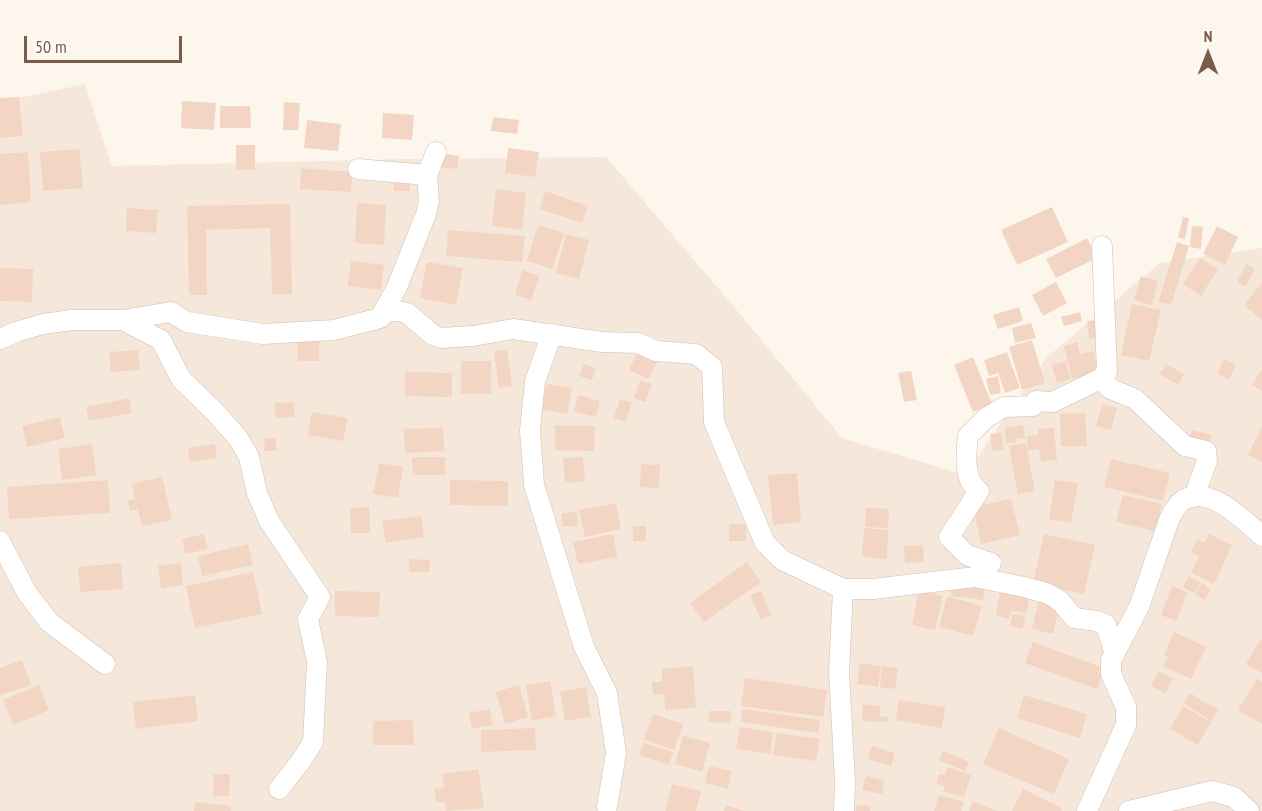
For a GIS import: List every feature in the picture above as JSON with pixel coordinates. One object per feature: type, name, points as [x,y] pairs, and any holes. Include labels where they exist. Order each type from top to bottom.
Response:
[{"type":"street","points":[[380,318],[398,287],[426,213],[429,201],[427,175],[436,152]]},
{"type":"street","points":[[358,169],[427,175]]},
{"type":"street","points":[[975,577],[991,563],[967,555],[949,537],[979,491],[972,486],[969,479],[968,436],[986,418],[1004,407],[1033,406],[1036,401],[1053,402],[1100,379],[1107,372],[1102,246]]},
{"type":"street","points":[[0,339],[44,324],[72,320],[123,320],[171,312],[187,322],[263,334],[334,330],[380,318],[388,311],[406,313],[433,335],[441,338],[473,336],[513,329],[602,342],[638,343],[656,351],[696,354],[712,367],[714,422],[765,543],[782,560],[843,589],[873,589],[975,577],[1046,593],[1061,602],[1074,618],[1102,622],[1106,625],[1114,654]]},
{"type":"street","points":[[162,340],[171,312]]},
{"type":"street","points":[[123,320],[162,340],[181,379],[215,412],[244,448],[249,457],[257,493],[269,521],[320,597],[308,619],[317,662],[313,742],[302,761],[279,789]]},
{"type":"street","points":[[552,334],[535,381],[530,430],[534,485],[584,646],[607,693],[616,753],[607,807]]},
{"type":"street","points":[[1100,379],[1111,389],[1135,399],[1185,446],[1206,451],[1207,461],[1194,497]]},
{"type":"street","points":[[1087,811],[1126,725],[1126,707],[1111,674],[1111,660],[1139,607],[1169,520],[1182,501],[1194,497],[1208,498],[1229,507],[1262,536]]},
{"type":"street","points":[[0,541],[27,593],[49,622],[105,664]]},
{"type":"street","points":[[843,589],[839,672],[845,782],[844,811]]},
{"type":"street","points":[[1128,811],[1212,791],[1234,797],[1249,811]]},
{"type":"shaded area","points":[[85,84],[112,166],[606,157],[842,438],[965,475],[1046,358],[1160,263],[1262,248],[1262,811],[0,811],[0,102]]},
{"type":"building","points":[[19,97],[23,136],[0,138],[0,98]]},
{"type":"building","points":[[182,101],[216,103],[214,130],[181,128]]},
{"type":"building","points":[[284,102],[300,103],[298,130],[283,130]]},
{"type":"building","points":[[220,106],[250,106],[251,128],[220,128]]},
{"type":"building","points":[[383,113],[414,115],[412,140],[382,138]]},
{"type":"building","points":[[493,117],[519,120],[517,134],[491,131]]},
{"type":"building","points":[[307,120],[341,124],[338,151],[304,148]]},
{"type":"building","points":[[236,145],[255,145],[255,170],[236,170]]},
{"type":"building","points":[[508,148],[539,152],[535,177],[505,173]]},
{"type":"building","points":[[79,149],[83,188],[43,191],[40,152]]},
{"type":"building","points":[[28,152],[31,202],[0,205],[0,154]]},
{"type":"building","points":[[440,153],[459,156],[457,169],[439,167]]},
{"type":"building","points":[[301,168],[352,172],[351,192],[300,189]]},
{"type":"building","points":[[394,176],[410,176],[410,191],[394,191]]},
{"type":"building","points":[[496,189],[526,193],[522,230],[492,226]]},
{"type":"building","points":[[545,191],[588,206],[582,223],[540,209]]},
{"type":"building","points":[[357,203],[386,205],[384,245],[355,243]]},
{"type":"building","points":[[290,204],[292,294],[272,295],[270,228],[206,230],[207,295],[189,295],[187,206]]},
{"type":"building","points":[[1052,207],[1068,242],[1017,265],[1001,230]]},
{"type":"building","points":[[127,208],[158,210],[156,233],[126,231]]},
{"type":"building","points":[[1183,217],[1189,218],[1185,239],[1178,238]]},
{"type":"building","points":[[538,225],[564,233],[552,269],[527,261]]},
{"type":"building","points":[[1192,226],[1203,227],[1201,249],[1190,247]]},
{"type":"building","points":[[1217,226],[1238,237],[1225,265],[1203,254]]},
{"type":"building","points":[[448,230],[525,236],[522,262],[446,256]]},
{"type":"building","points":[[566,234],[589,240],[579,279],[556,273]]},
{"type":"building","points":[[1087,238],[1097,258],[1056,278],[1046,259]]},
{"type":"building","points":[[1177,242],[1189,246],[1171,305],[1158,302]]},
{"type":"building","points":[[1200,258],[1218,269],[1201,296],[1183,284]]},
{"type":"building","points":[[351,261],[384,265],[381,290],[348,286]]},
{"type":"building","points":[[427,262],[463,268],[456,305],[420,298]]},
{"type":"building","points":[[1246,264],[1255,269],[1245,287],[1237,282]]},
{"type":"building","points":[[0,268],[33,269],[32,302],[0,301]]},
{"type":"building","points":[[522,270],[539,276],[531,300],[515,295]]},
{"type":"building","points":[[1141,276],[1158,281],[1152,305],[1134,300]]},
{"type":"building","points":[[1056,282],[1067,303],[1043,316],[1032,295]]},
{"type":"building","points":[[1262,283],[1262,320],[1244,305]]},
{"type":"building","points":[[1132,304],[1161,310],[1149,361],[1121,355]]},
{"type":"building","points":[[1019,307],[1023,321],[998,329],[993,315]]},
{"type":"building","points":[[1080,312],[1082,321],[1064,326],[1061,317]]},
{"type":"building","points":[[1102,320],[1104,337],[1089,339],[1087,321]]},
{"type":"building","points":[[1031,323],[1036,338],[1015,343],[1012,328]]},
{"type":"building","points":[[1032,340],[1045,383],[1022,390],[1009,347]]},
{"type":"building","points":[[319,341],[319,361],[298,361],[297,342]]},
{"type":"building","points":[[1077,342],[1080,354],[1093,351],[1099,372],[1072,379],[1064,346]]},
{"type":"building","points":[[640,347],[660,356],[648,379],[629,370]]},
{"type":"building","points":[[507,349],[512,386],[499,388],[494,351]]},
{"type":"building","points":[[138,350],[140,370],[111,372],[109,352]]},
{"type":"building","points":[[1007,352],[1020,388],[1005,393],[998,373],[989,376],[984,360]]},
{"type":"building","points":[[973,357],[992,404],[973,412],[954,365]]},
{"type":"building","points":[[1224,359],[1236,365],[1229,380],[1217,374]]},
{"type":"building","points":[[461,361],[491,361],[491,394],[461,394]]},
{"type":"building","points":[[1066,361],[1070,379],[1057,383],[1052,365]]},
{"type":"building","points":[[584,364],[596,368],[592,380],[579,376]]},
{"type":"building","points":[[1166,364],[1184,374],[1178,385],[1160,374]]},
{"type":"building","points":[[1262,369],[1262,391],[1252,385]]},
{"type":"building","points":[[911,371],[917,400],[904,402],[898,373]]},
{"type":"building","points":[[405,372],[452,373],[452,397],[405,396]]},
{"type":"building","points":[[998,376],[1001,393],[990,395],[986,379]]},
{"type":"building","points":[[640,380],[652,384],[645,402],[634,398]]},
{"type":"building","points":[[547,384],[572,388],[567,414],[542,409]]},
{"type":"building","points":[[578,395],[600,401],[596,417],[574,412]]},
{"type":"building","points":[[129,398],[132,413],[89,421],[86,407]]},
{"type":"building","points":[[620,399],[632,403],[625,422],[614,418]]},
{"type":"building","points":[[294,402],[295,417],[275,418],[275,403]]},
{"type":"building","points":[[1102,404],[1117,408],[1111,430],[1096,426]]},
{"type":"building","points":[[312,412],[348,418],[343,441],[308,435]]},
{"type":"building","points":[[1085,413],[1087,446],[1061,446],[1060,414]]},
{"type":"building","points":[[60,417],[65,438],[27,447],[22,426]]},
{"type":"building","points":[[555,425],[595,426],[594,451],[555,450]]},
{"type":"building","points":[[1023,425],[1025,438],[1017,438],[1017,442],[1006,443],[1005,428]]},
{"type":"building","points":[[1262,426],[1262,462],[1248,455]]},
{"type":"building","points":[[443,428],[444,451],[405,453],[404,429]]},
{"type":"building","points":[[1054,428],[1057,460],[1041,461],[1039,449],[1028,450],[1027,436],[1038,435],[1038,429]]},
{"type":"building","points":[[1192,430],[1212,435],[1209,446],[1189,441]]},
{"type":"building","points":[[1002,433],[1003,450],[992,451],[990,434]]},
{"type":"building","points":[[265,438],[276,438],[276,451],[264,451]]},
{"type":"building","points":[[1026,443],[1035,491],[1018,494],[1009,446]]},
{"type":"building","points":[[92,444],[96,475],[62,480],[58,449]]},
{"type":"building","points":[[215,444],[217,458],[190,462],[188,448]]},
{"type":"building","points":[[412,457],[445,457],[445,475],[413,475]]},
{"type":"building","points":[[583,457],[585,481],[565,483],[563,458]]},
{"type":"building","points":[[1111,459],[1170,473],[1163,501],[1104,487]]},
{"type":"building","points":[[379,463],[403,467],[398,498],[373,494]]},
{"type":"building","points":[[641,464],[660,465],[659,488],[640,487]]},
{"type":"building","points":[[797,473],[801,522],[773,525],[768,475]]},
{"type":"building","points":[[162,477],[172,520],[142,526],[138,509],[130,511],[128,501],[135,499],[132,484]]},
{"type":"building","points":[[108,480],[110,513],[9,519],[7,487]]},
{"type":"building","points":[[450,480],[508,481],[508,506],[450,505]]},
{"type":"building","points":[[1055,480],[1078,483],[1071,523],[1049,519]]},
{"type":"building","points":[[1123,495],[1162,504],[1155,531],[1116,522]]},
{"type":"building","points":[[1011,499],[1020,535],[981,544],[973,507]]},
{"type":"building","points":[[616,503],[621,529],[585,537],[579,510]]},
{"type":"building","points":[[369,507],[370,533],[351,533],[350,508]]},
{"type":"building","points":[[866,508],[889,509],[888,528],[865,527]]},
{"type":"building","points":[[577,512],[578,526],[562,526],[562,513]]},
{"type":"building","points":[[421,516],[424,537],[386,543],[382,521]]},
{"type":"building","points":[[729,524],[746,524],[746,541],[729,541]]},
{"type":"building","points":[[633,526],[646,526],[646,541],[633,541]]},
{"type":"building","points":[[864,528],[888,530],[887,559],[862,557]]},
{"type":"building","points":[[204,534],[208,549],[185,554],[182,539]]},
{"type":"building","points":[[613,534],[617,557],[578,564],[573,542]]},
{"type":"building","points":[[1044,534],[1095,545],[1084,594],[1033,584]]},
{"type":"building","points":[[1209,534],[1232,545],[1214,584],[1191,573],[1199,556],[1191,552],[1197,539],[1205,543]]},
{"type":"building","points":[[248,544],[253,565],[202,576],[198,556]]},
{"type":"building","points":[[923,545],[924,562],[905,563],[904,546]]},
{"type":"building","points":[[409,559],[430,560],[429,572],[409,572]]},
{"type":"building","points":[[747,562],[761,582],[704,622],[690,603]]},
{"type":"building","points":[[121,563],[123,589],[80,592],[78,567]]},
{"type":"building","points":[[181,563],[183,585],[161,588],[158,566]]},
{"type":"building","points":[[253,572],[262,614],[195,628],[186,586]]},
{"type":"building","points":[[1189,576],[1201,583],[1194,593],[1183,587]]},
{"type":"building","points":[[952,582],[985,585],[983,600],[951,596]]},
{"type":"building","points":[[1202,583],[1211,589],[1204,600],[1195,594]]},
{"type":"building","points":[[1001,586],[1030,592],[1027,613],[1011,611],[1009,619],[996,616]]},
{"type":"building","points":[[1172,586],[1187,592],[1177,621],[1161,615]]},
{"type":"building","points":[[335,591],[380,592],[379,617],[335,616]]},
{"type":"building","points":[[761,591],[771,615],[761,620],[750,595]]},
{"type":"building","points":[[919,591],[943,596],[935,630],[912,625]]},
{"type":"building","points":[[947,596],[982,606],[973,636],[939,627]]},
{"type":"building","points":[[1039,598],[1060,603],[1053,634],[1032,629]]},
{"type":"building","points":[[1012,614],[1025,616],[1023,629],[1010,626]]},
{"type":"building","points":[[1174,632],[1206,647],[1191,679],[1163,666],[1168,657],[1164,655]]},
{"type":"building","points":[[1260,640],[1262,641],[1262,673],[1246,664]]},
{"type":"building","points":[[1033,642],[1101,667],[1098,673],[1102,675],[1097,689],[1025,663]]},
{"type":"building","points":[[22,660],[31,685],[0,695],[0,668]]},
{"type":"building","points":[[860,663],[881,666],[878,687],[857,684]]},
{"type":"building","points":[[693,666],[696,708],[665,710],[664,694],[653,695],[652,682],[662,682],[662,669]]},
{"type":"building","points":[[882,666],[898,668],[895,689],[880,687]]},
{"type":"building","points":[[1159,671],[1173,679],[1165,693],[1151,686]]},
{"type":"building","points":[[745,678],[827,690],[823,717],[741,706]]},
{"type":"building","points":[[1257,679],[1262,682],[1262,724],[1238,710]]},
{"type":"building","points":[[550,681],[556,716],[532,721],[526,685]]},
{"type":"building","points":[[39,685],[49,710],[13,725],[3,700]]},
{"type":"building","points":[[519,685],[528,717],[505,724],[496,692]]},
{"type":"building","points":[[586,687],[591,717],[565,721],[560,692]]},
{"type":"building","points":[[1190,693],[1218,710],[1211,721],[1183,703]]},
{"type":"building","points":[[195,695],[198,721],[136,729],[133,702]]},
{"type":"building","points":[[1024,695],[1087,714],[1080,738],[1017,718]]},
{"type":"building","points":[[899,700],[945,707],[942,728],[896,720]]},
{"type":"building","points":[[863,704],[880,706],[880,716],[888,717],[888,722],[862,721]]},
{"type":"building","points":[[1183,706],[1211,722],[1198,745],[1170,729]]},
{"type":"building","points":[[490,709],[493,725],[472,729],[469,713]]},
{"type":"building","points":[[743,709],[820,720],[818,733],[741,722]]},
{"type":"building","points":[[709,711],[731,711],[731,723],[709,722]]},
{"type":"building","points":[[653,714],[683,724],[674,750],[644,739]]},
{"type":"building","points":[[413,720],[414,745],[373,745],[373,721]]},
{"type":"building","points":[[740,727],[773,732],[770,754],[736,749]]},
{"type":"building","points":[[535,728],[536,750],[481,752],[481,730]]},
{"type":"building","points":[[999,728],[1069,759],[1054,794],[983,764]]},
{"type":"building","points":[[777,733],[820,739],[816,761],[773,755]]},
{"type":"building","points":[[683,736],[710,743],[702,772],[675,764]]},
{"type":"building","points":[[643,743],[673,752],[669,765],[639,755]]},
{"type":"building","points":[[872,746],[895,753],[891,766],[868,759]]},
{"type":"building","points":[[943,751],[969,762],[965,771],[939,760]]},
{"type":"building","points":[[709,766],[732,771],[728,789],[705,783]]},
{"type":"building","points":[[947,767],[971,775],[964,797],[943,791],[945,786],[936,783],[939,774],[945,775]]},
{"type":"building","points":[[478,769],[484,808],[446,811],[445,802],[437,803],[434,789],[444,788],[442,774]]},
{"type":"building","points":[[214,774],[230,774],[229,796],[213,796]]},
{"type":"building","points":[[866,776],[884,780],[882,794],[862,790]]},
{"type":"building","points":[[672,784],[701,791],[696,811],[665,811]]},
{"type":"building","points":[[1023,789],[1062,808],[1061,811],[1012,811]]},
{"type":"building","points":[[939,795],[964,802],[961,811],[934,811]]},
{"type":"building","points":[[973,801],[997,811],[969,811]]},
{"type":"building","points":[[195,802],[231,806],[231,811],[194,811]]},
{"type":"building","points":[[726,805],[742,810],[742,811],[724,811]]},
{"type":"building","points":[[857,805],[870,806],[870,811],[856,811]]}]
